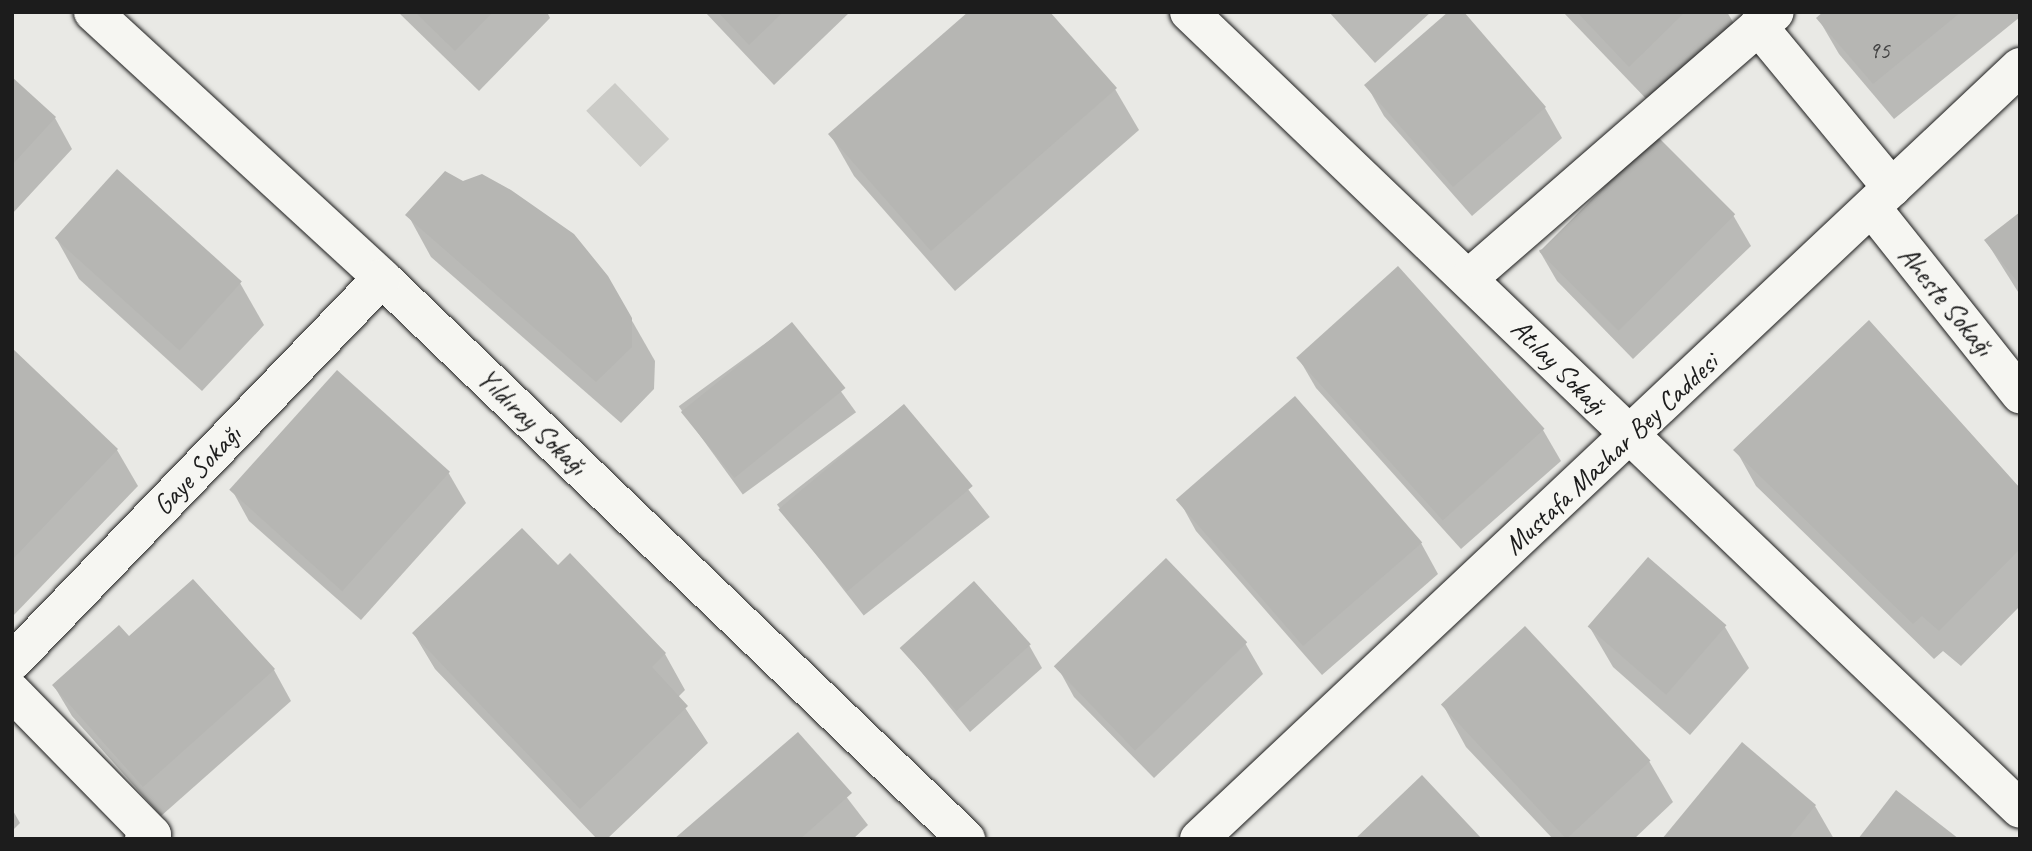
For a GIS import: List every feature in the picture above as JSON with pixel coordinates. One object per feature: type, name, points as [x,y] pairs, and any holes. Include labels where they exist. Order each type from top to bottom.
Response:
[{"type":"street","name":"Yıldıray Sokağı","points":[[93,12],[382,278],[966,839]]},
{"type":"street","name":"Atılay Sokağı","points":[[1189,12],[1468,278],[1629,437],[2020,808]]},
{"type":"street","points":[[1468,278],[1767,19]]},
{"type":"street","name":"Aheste Sokağı","points":[[1767,19],[1882,198],[2020,394]]},
{"type":"street","name":"Mustafa Mazhar Bey Caddesi","points":[[1199,839],[2020,67]]},
{"type":"street","name":"Gaye Sokağı","points":[[12,662],[382,278]]},
{"type":"street","points":[[12,692],[152,835],[144,839]]},
{"type":"shaded area","points":[[615,83],[669,139],[640,167],[586,111]]},
{"type":"building","points":[[415,12],[493,12],[455,51]]},
{"type":"building","points":[[718,12],[783,12],[749,45]]},
{"type":"building","points":[[968,12],[1050,12],[1117,88],[931,251],[828,134]]},
{"type":"building","points":[[1448,12],[1464,12],[1546,107],[1453,187],[1364,85]]},
{"type":"building","points":[[1577,12],[1685,12],[1629,67]]},
{"type":"building","points":[[1823,12],[1961,12],[1873,84],[1816,18]]},
{"type":"building","points":[[12,77],[56,117],[12,165]]},
{"type":"building","points":[[1656,135],[1735,214],[1619,331],[1539,252]]},
{"type":"building","points":[[117,169],[242,281],[180,351],[55,238]]},
{"type":"building","points":[[445,171],[463,181],[482,174],[511,190],[574,234],[608,276],[632,318],[632,347],[596,382],[405,215]]},
{"type":"building","points":[[2020,212],[2020,285],[1984,240]]},
{"type":"building","points":[[1398,266],[1545,429],[1443,520],[1296,358]]},
{"type":"building","points":[[1869,320],[2020,488],[2020,549],[1939,631],[1922,616],[1913,624],[1733,450]]},
{"type":"building","points":[[792,322],[845,388],[734,478],[681,412]]},
{"type":"building","points":[[12,348],[118,449],[12,560]]},
{"type":"building","points":[[337,370],[450,472],[342,591],[229,490]]},
{"type":"building","points":[[1295,396],[1422,542],[1303,646],[1176,500]]},
{"type":"building","points":[[904,404],[973,486],[847,591],[778,509]]},
{"type":"building","points":[[522,528],[558,565],[570,553],[666,653],[652,667],[688,706],[580,809],[412,633]]},
{"type":"building","points":[[1648,557],[1726,625],[1666,695],[1588,626]]},
{"type":"building","points":[[1166,558],[1247,642],[1135,751],[1054,666]]},
{"type":"building","points":[[193,579],[275,669],[143,787],[52,685],[119,625],[129,636]]},
{"type":"building","points":[[974,581],[1031,644],[957,711],[900,648]]},
{"type":"building","points":[[1525,626],[1650,761],[1566,839],[1441,704]]},
{"type":"building","points":[[798,732],[852,793],[800,839],[674,839]]},
{"type":"building","points":[[1742,742],[1816,805],[1788,839],[1662,839]]},
{"type":"building","points":[[1422,775],[1482,839],[1355,839]]},
{"type":"building","points":[[1896,790],[1959,839],[1858,839]]}]
